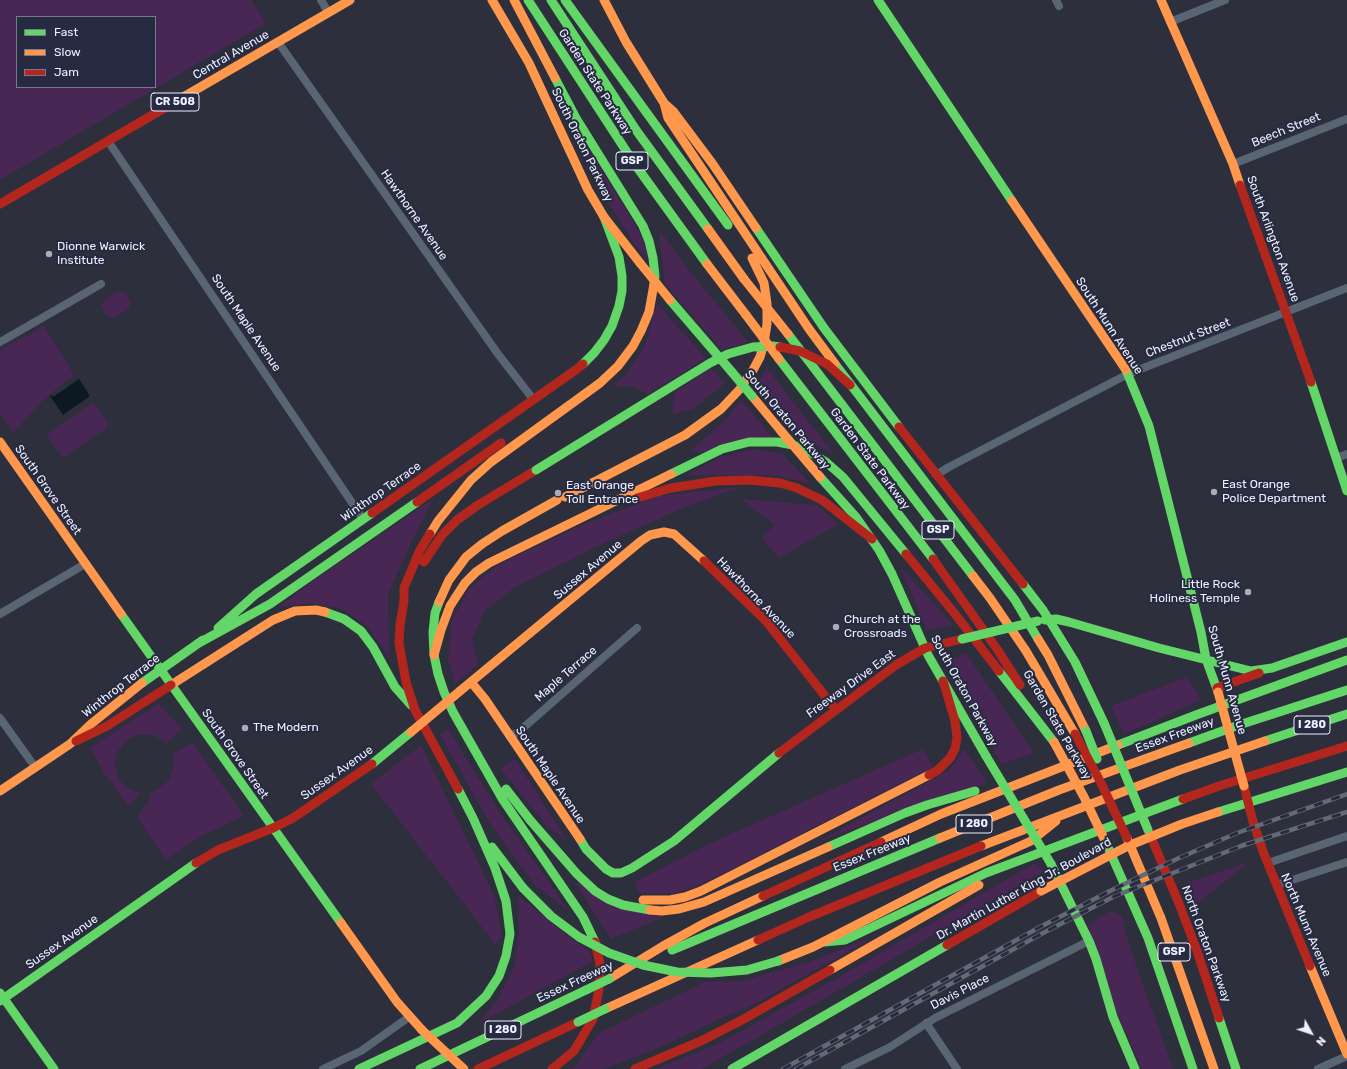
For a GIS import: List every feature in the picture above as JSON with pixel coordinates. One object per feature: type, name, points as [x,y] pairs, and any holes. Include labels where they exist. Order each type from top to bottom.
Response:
[{"type":"main road","name":"Central Avenue","points":[[0,204],[350,0]]},
{"type":"main road","name":"South Oraton Parkway","points":[[492,0],[529,63],[573,160],[604,217],[670,300],[820,477],[856,517],[872,539],[892,574],[925,648],[986,756],[1051,864],[1089,941]]},
{"type":"main road","points":[[514,0],[576,118],[643,226],[651,245],[654,267],[653,294],[645,322],[633,346],[600,383],[528,434],[477,474],[448,507],[429,535],[404,588],[399,643],[406,682],[415,710],[473,818],[493,848],[523,888],[551,916],[579,937],[609,953],[643,965],[677,972],[711,973],[747,970],[797,955],[940,882],[1030,841],[1069,811]]},
{"type":"main road","name":"Garden State Parkway","points":[[528,0],[644,179],[695,249],[967,606],[1016,678],[1054,742],[1084,797],[1128,891],[1148,938],[1193,1069]]},
{"type":"main road","name":"Garden State Parkway","points":[[551,0],[669,178],[744,279],[788,334],[993,602],[1042,678],[1075,734],[1101,783],[1127,838],[1158,910],[1214,1069]]},
{"type":"main road","points":[[552,1069],[574,1051],[593,1019],[600,989],[600,964],[597,948],[583,917],[503,800],[472,744],[459,724],[444,692],[434,655],[433,632],[438,605],[449,580],[460,564],[473,551],[492,537],[561,498],[678,440],[708,420],[728,403],[747,379],[760,356],[766,337],[768,311],[764,283],[750,255],[565,0]]},
{"type":"main road","points":[[604,0],[626,42],[664,103],[673,111],[712,163],[824,328],[936,475],[1006,561],[1049,619]]},
{"type":"main road","name":"South Munn Avenue","points":[[878,0],[1128,374],[1156,451],[1201,632],[1206,658],[1218,690],[1248,802]]},
{"type":"main road","name":"South Arlington Avenue","points":[[1161,0],[1233,164],[1314,388],[1347,491]]},
{"type":"main road","points":[[664,103],[668,118],[809,329],[850,385],[1015,600],[1048,655],[1086,731],[1127,838]]},
{"type":"main road","name":"Winthrop Terrace","points":[[70,744],[91,724],[160,669],[214,632],[256,594],[576,369],[588,358],[604,340],[615,319],[621,298],[622,276],[619,257],[604,217]]},
{"type":"main road","points":[[404,601],[411,592],[423,564],[437,542],[447,529],[470,510],[710,362],[740,350],[773,346],[800,351],[827,364],[850,385]]},
{"type":"main road","points":[[198,644],[270,604],[506,440],[528,434]]},
{"type":"main road","points":[[434,655],[440,630],[450,606],[465,583],[476,572],[496,559],[715,452],[729,446],[749,442],[769,441],[800,448],[826,462],[838,471],[948,605],[1054,742]]},
{"type":"main road","name":"South Grove Street","points":[[0,442],[85,564],[397,1002],[409,1017],[464,1069]]},
{"type":"main road","points":[[564,526],[624,502],[656,492],[687,485],[716,481],[749,480],[789,485],[815,495],[872,539]]},
{"type":"main road","name":"Sussex Avenue","points":[[1,997],[194,864],[225,847],[273,828],[300,814],[367,768],[641,541],[650,535],[664,532]]},
{"type":"main road","name":"Hawthorne Avenue","points":[[664,532],[674,534],[683,541],[766,621],[836,710]]},
{"type":"main road","name":"Winthrop Terrace","points":[[0,791],[70,744],[107,726],[273,620],[295,611],[316,610],[330,613],[344,619],[361,631],[373,647],[395,687],[415,710]]},
{"type":"main road","name":"Freeway Drive East","points":[[617,873],[628,871],[669,845],[776,755],[896,664],[925,648],[1049,619],[1069,622],[1159,648],[1206,658],[1246,670],[1257,671],[1272,668],[1347,642]]},
{"type":"main road","name":"North Oraton Parkway","points":[[1049,619],[1081,673],[1104,723],[1198,951],[1236,1069]]},
{"type":"main road","points":[[609,979],[673,940],[713,920],[935,816],[1196,715],[1347,660]]},
{"type":"main road","points":[[1218,690],[1272,668]]},
{"type":"main road","points":[[1196,715],[1347,670]]},
{"type":"main road","points":[[567,862],[583,876],[596,884],[617,894],[637,899],[661,901],[678,899],[718,884],[932,774],[942,767],[953,754],[957,738],[955,721],[943,681]]},
{"type":"main road","name":"South Maple Avenue","points":[[472,682],[586,849],[600,865],[610,872],[617,873]]},
{"type":"main road","name":"Essex Freeway","points":[[420,1069],[697,939],[861,870],[1046,796],[1218,732],[1347,690]]},
{"type":"main road","name":"I 280","points":[[478,1069],[672,978],[809,917],[955,856],[1069,811],[1244,747],[1347,714]]},
{"type":"main road","points":[[472,744],[522,809],[588,886],[601,895],[630,907],[662,911],[679,909],[704,902],[916,809],[949,798],[1046,772]]},
{"type":"main road","points":[[824,942],[845,940],[986,873],[1058,845],[1222,785],[1347,746]]},
{"type":"main road","name":"Dr. Martin Luther King Jr. Boulevard","points":[[732,1069],[1041,891],[1128,846],[1176,826],[1248,802],[1347,772]]},
{"type":"main road","name":"North Munn Avenue","points":[[1248,802],[1253,822],[1268,863],[1347,1055]]},
{"type":"main road","points":[[359,1069],[444,1030],[463,1019],[486,996],[502,970],[509,941],[510,926],[508,910],[496,873],[473,818]]},
{"type":"main road","points":[[636,1069],[695,1044],[742,1020],[998,874],[1058,845]]},
{"type":"main road","points":[[1089,941],[1096,959],[1112,1017],[1135,1069]]},
{"type":"main road","points":[[1,997],[54,1069]]},
{"type":"street","points":[[321,0],[328,12]]},
{"type":"street","points":[[1170,22],[1225,0]]},
{"type":"street","name":"Hawthorne Avenue","points":[[278,42],[498,354],[533,399]]},
{"type":"street","name":"Beech Street","points":[[1233,164],[1347,119]]},
{"type":"street","name":"South Maple Avenue","points":[[108,141],[363,519]]},
{"type":"street","points":[[0,342],[101,284]]},
{"type":"street","name":"Chestnut Street","points":[[936,475],[954,464],[1128,374],[1347,288]]},
{"type":"street","points":[[1336,458],[1347,454]]},
{"type":"street","points":[[0,614],[85,564]]},
{"type":"street","name":"Maple Terrace","points":[[510,737],[523,728],[637,628]]},
{"type":"street","points":[[0,718],[35,768]]},
{"type":"street","points":[[1268,863],[1347,836]]},
{"type":"street","points":[[1277,885],[1347,862]]},
{"type":"street","name":"Davis Place","points":[[845,1069],[890,1047],[926,1023],[1089,941]]},
{"type":"street","points":[[323,1069],[360,1051],[409,1017]]},
{"type":"street","points":[[926,1023],[957,1069]]},
{"type":"street","points":[[1318,1069],[1347,1055]]},
{"type":"shaded area","points":[[0,0],[251,0],[266,23],[156,88],[156,16],[16,16],[16,88],[156,88],[0,180]]},
{"type":"shaded area","points":[[571,122],[627,211],[644,242],[648,261],[635,245],[594,180],[567,123]]},
{"type":"shaded area","points":[[661,232],[689,270],[748,342],[722,350],[665,284],[659,235]]},
{"type":"shaded area","points":[[119,291],[126,293],[131,302],[129,309],[113,318],[107,316],[101,307],[103,301]]},
{"type":"shaded area","points":[[657,304],[706,358],[648,394],[632,386],[613,386],[628,372],[645,345]]},
{"type":"shaded area","points":[[44,326],[74,375],[43,400],[13,433],[0,414],[0,350]]},
{"type":"shaded area","points":[[711,368],[725,383],[693,409],[673,414],[674,393]]},
{"type":"shaded area","points":[[767,368],[834,454],[802,439],[757,384]]},
{"type":"shaded area","points":[[741,400],[773,438],[703,452],[690,450],[726,419]]},
{"type":"shaded area","points":[[92,403],[108,423],[107,428],[63,458],[46,435]]},
{"type":"shaded area","points":[[753,449],[782,454],[811,484],[777,475],[687,475],[720,457]]},
{"type":"shaded area","points":[[740,487],[681,509],[606,542],[515,587],[484,612],[472,639],[478,665],[455,684],[448,661],[452,619],[469,589],[498,565],[584,524],[659,496]]},
{"type":"shaded area","points":[[433,499],[409,547],[388,595],[389,658],[368,627],[342,609],[310,603],[277,608],[316,579]]},
{"type":"shaded area","points":[[741,499],[817,505],[838,524],[779,558],[762,538],[775,525]]},
{"type":"shaded area","points":[[899,565],[953,625],[927,630]]},
{"type":"shaded area","points":[[966,653],[1034,753],[1001,764],[948,661]]},
{"type":"shaded area","points":[[1187,677],[1201,700],[1124,734],[1111,706]]},
{"type":"shaded area","points":[[159,704],[182,729],[166,744],[153,735],[147,734],[137,735],[125,741],[117,753],[115,765],[119,779],[131,790],[141,793],[128,806],[104,773],[90,748]]},
{"type":"shaded area","points":[[448,729],[501,814],[569,911],[535,885],[489,822],[440,734]]},
{"type":"shaded area","points":[[193,743],[243,814],[240,818],[203,835],[166,860],[137,817],[149,800],[151,792],[160,788],[169,780],[173,769],[174,760],[172,754]]},
{"type":"shaded area","points":[[421,745],[495,897],[502,937],[495,944],[371,784]]},
{"type":"shaded area","points":[[923,749],[933,767],[700,885],[672,894],[639,893],[635,882],[713,842]]},
{"type":"shaded area","points":[[964,749],[987,783],[947,795],[815,843],[950,770]]},
{"type":"shaded area","points":[[515,759],[568,842],[547,826],[500,768]]},
{"type":"shaded area","points":[[1249,862],[1193,907],[1184,884]]},
{"type":"shaded area","points":[[1035,863],[1044,871],[701,1069],[656,1069],[716,1045],[839,977]]},
{"type":"shaded area","points":[[575,882],[662,918],[611,939]]},
{"type":"shaded area","points":[[518,895],[573,940],[590,951],[593,961],[478,1024],[498,998],[514,968],[519,930]]},
{"type":"shaded area","points":[[1110,911],[1122,916],[1129,945],[1173,1069],[1142,1069],[1114,1006],[1088,925]]},
{"type":"shaded area","points":[[878,935],[760,1001],[651,1051],[603,1069],[573,1069],[599,1033],[705,982],[742,981],[809,962]]},
{"type":"water","points":[[79,379],[90,396],[63,415],[50,396],[52,395],[53,397]]},
{"type":"railway","points":[[783,1069],[1040,927],[1112,890],[1179,858],[1237,833],[1347,794]]},
{"type":"railway","points":[[796,1069],[1043,933],[1115,896],[1241,846],[1347,812]]},
{"type":"traffic: fast","points":[[528,0],[634,163],[707,264]]},
{"type":"traffic: fast","points":[[551,0],[636,130],[708,229]]},
{"type":"traffic: fast","points":[[565,0],[728,225]]},
{"type":"traffic: fast","points":[[878,0],[1012,201]]},
{"type":"traffic: fast","points":[[555,78],[576,118],[643,226],[649,241],[653,258],[655,276],[654,284]]},
{"type":"traffic: fast","points":[[583,364],[604,340],[612,326],[619,306],[622,291],[622,276],[619,257],[604,217]]},
{"type":"traffic: fast","points":[[756,228],[824,328],[899,427]]},
{"type":"traffic: fast","points":[[670,300],[731,371]]},
{"type":"traffic: fast","points":[[788,334],[973,576]]},
{"type":"traffic: fast","points":[[536,470],[710,363],[728,354],[753,347],[780,347]]},
{"type":"traffic: fast","points":[[779,359],[933,559]]},
{"type":"traffic: fast","points":[[835,364],[1015,600],[1038,639]]},
{"type":"traffic: fast","points":[[1126,370],[1149,426],[1201,632],[1206,659],[1218,692]]},
{"type":"traffic: fast","points":[[731,371],[752,396]]},
{"type":"traffic: fast","points":[[1311,382],[1347,491]]},
{"type":"traffic: fast","points":[[671,474],[722,449],[749,442],[777,442],[793,445],[808,451],[826,462],[843,477],[906,554]]},
{"type":"traffic: fast","points":[[820,477],[856,517],[879,550],[892,574],[928,655],[986,756]]},
{"type":"traffic: fast","points":[[197,644],[270,604],[417,502]]},
{"type":"traffic: fast","points":[[218,628],[256,594],[372,513]]},
{"type":"traffic: fast","points":[[1023,584],[1043,610],[1075,662],[1104,723]]},
{"type":"traffic: fast","points":[[439,602],[435,613],[433,632],[434,655],[438,674],[453,712],[503,800],[583,917],[595,942]]},
{"type":"traffic: fast","points":[[325,612],[344,619],[361,631],[373,647],[395,687],[411,705]]},
{"type":"traffic: fast","points":[[121,614],[341,923]]},
{"type":"traffic: fast","points":[[1045,620],[1056,619],[1069,622],[1159,648],[1251,671],[1272,668],[1347,642]]},
{"type":"traffic: fast","points":[[962,639],[1038,621]]},
{"type":"traffic: fast","points":[[142,683],[203,640]]},
{"type":"traffic: fast","points":[[1118,745],[1347,660]]},
{"type":"traffic: fast","points":[[999,671],[1054,742]]},
{"type":"traffic: fast","points":[[1189,743],[1347,690]]},
{"type":"traffic: fast","points":[[1265,741],[1347,714]]},
{"type":"traffic: fast","points":[[1104,723],[1148,830]]},
{"type":"traffic: fast","points":[[1086,731],[1097,759]]},
{"type":"traffic: fast","points":[[372,764],[411,732]]},
{"type":"traffic: fast","points":[[580,839],[586,849],[606,869],[613,873],[621,873],[632,868],[674,841],[779,753]]},
{"type":"traffic: fast","points":[[986,756],[1051,864]]},
{"type":"traffic: fast","points":[[1218,812],[1347,772]]},
{"type":"traffic: fast","points":[[359,1069],[457,1023],[486,996],[499,976],[506,956],[510,934],[506,901],[495,868],[473,818],[458,789]]},
{"type":"traffic: fast","points":[[506,789],[530,820],[577,874],[595,891],[608,899],[623,905],[650,910]]},
{"type":"traffic: fast","points":[[828,847],[905,813],[975,791]]},
{"type":"traffic: fast","points":[[824,942],[845,940],[986,873],[1183,799]]},
{"type":"traffic: fast","points":[[672,950],[940,838]]},
{"type":"traffic: fast","points":[[1107,845],[1148,938],[1193,1069]]},
{"type":"traffic: fast","points":[[492,847],[523,888]]},
{"type":"traffic: fast","points":[[0,1001],[196,863]]},
{"type":"traffic: fast","points":[[1051,864],[1089,941],[1096,959],[1113,1017],[1135,1069]]},
{"type":"traffic: fast","points":[[523,888],[551,916],[579,937],[609,953],[643,965],[677,972],[711,973],[747,970],[778,961]]},
{"type":"traffic: fast","points":[[732,1069],[947,945]]},
{"type":"traffic: fast","points":[[586,990],[609,979]]},
{"type":"traffic: fast","points":[[420,1069],[586,990]]},
{"type":"traffic: fast","points":[[0,993],[54,1069]]},
{"type":"traffic: fast","points":[[578,1022],[605,1009]]},
{"type":"traffic: fast","points":[[1219,1018],[1236,1069]]},
{"type":"traffic: slow","points":[[173,103],[350,0]]},
{"type":"traffic: slow","points":[[492,0],[529,63],[588,190],[604,217],[640,263]]},
{"type":"traffic: slow","points":[[514,0],[555,78]]},
{"type":"traffic: slow","points":[[604,0],[626,42],[664,103],[673,111],[712,163],[756,228]]},
{"type":"traffic: slow","points":[[1161,0],[1233,164],[1240,185]]},
{"type":"traffic: slow","points":[[664,103],[668,118],[809,329],[835,364]]},
{"type":"traffic: slow","points":[[1012,201],[1126,370]]},
{"type":"traffic: slow","points":[[708,229],[744,279]]},
{"type":"traffic: slow","points":[[565,497],[685,435],[721,409],[739,390],[760,357],[767,324],[767,304],[764,283],[752,258]]},
{"type":"traffic: slow","points":[[640,263],[670,300]]},
{"type":"traffic: slow","points":[[707,264],[746,315]]},
{"type":"traffic: slow","points":[[744,279],[788,334]]},
{"type":"traffic: slow","points":[[430,534],[438,521],[471,480],[491,462],[600,383],[618,366],[633,346],[641,331],[649,312],[654,284]]},
{"type":"traffic: slow","points":[[746,315],[779,359]]},
{"type":"traffic: slow","points":[[752,396],[781,431]]},
{"type":"traffic: slow","points":[[781,431],[820,477]]},
{"type":"traffic: slow","points":[[0,442],[121,614]]},
{"type":"traffic: slow","points":[[434,655],[450,606],[465,583],[476,572],[489,563],[671,474]]},
{"type":"traffic: slow","points":[[439,602],[449,580],[466,557],[502,531],[557,500]]},
{"type":"traffic: slow","points":[[460,691],[650,535],[664,532],[674,534],[704,561]]},
{"type":"traffic: slow","points":[[973,576],[1026,651],[1075,734]]},
{"type":"traffic: slow","points":[[171,685],[273,620],[295,611],[316,610],[325,612]]},
{"type":"traffic: slow","points":[[1038,639],[1048,655],[1086,731]]},
{"type":"traffic: slow","points":[[471,682],[485,699],[580,839]]},
{"type":"traffic: slow","points":[[0,791],[70,744],[91,724],[142,683]]},
{"type":"traffic: slow","points":[[411,732],[460,691]]},
{"type":"traffic: slow","points":[[1218,692],[1244,786]]},
{"type":"traffic: slow","points":[[981,846],[1180,770],[1265,741]]},
{"type":"traffic: slow","points":[[1054,742],[1084,797],[1107,845]]},
{"type":"traffic: slow","points":[[940,838],[1059,790],[1189,743]]},
{"type":"traffic: slow","points":[[881,842],[941,814],[1118,745]]},
{"type":"traffic: slow","points":[[643,900],[670,900],[685,897],[701,891],[929,775]]},
{"type":"traffic: slow","points":[[1041,891],[1128,846],[1182,824],[1218,812]]},
{"type":"traffic: slow","points":[[778,961],[813,947],[940,882],[1031,841],[1056,821]]},
{"type":"traffic: slow","points":[[1127,838],[1161,918],[1214,1069]]},
{"type":"traffic: slow","points":[[650,910],[662,911],[679,909],[704,902],[828,847]]},
{"type":"traffic: slow","points":[[830,970],[979,885]]},
{"type":"traffic: slow","points":[[609,979],[663,946],[705,923],[763,896]]},
{"type":"traffic: slow","points":[[341,923],[397,1002],[422,1030]]},
{"type":"traffic: slow","points":[[605,1009],[758,940]]},
{"type":"traffic: slow","points":[[1310,966],[1347,1054]]},
{"type":"traffic: slow","points":[[422,1030],[464,1069]]},
{"type":"traffic: jam","points":[[0,204],[173,103]]},
{"type":"traffic: jam","points":[[1240,185],[1311,382]]},
{"type":"traffic: jam","points":[[780,347],[800,351],[827,364],[850,385]]},
{"type":"traffic: jam","points":[[372,513],[583,364]]},
{"type":"traffic: jam","points":[[899,427],[1023,584]]},
{"type":"traffic: jam","points":[[417,502],[501,443]]},
{"type":"traffic: jam","points":[[424,562],[442,535],[457,520],[478,505],[536,470]]},
{"type":"traffic: jam","points":[[637,498],[671,488],[716,481],[749,480],[780,483],[797,488],[822,500],[872,539]]},
{"type":"traffic: jam","points":[[430,534],[420,550],[404,588],[399,643],[406,682],[415,710],[458,789]]},
{"type":"traffic: jam","points":[[906,554],[999,671]]},
{"type":"traffic: jam","points":[[933,559],[997,649],[1020,685]]},
{"type":"traffic: jam","points":[[704,561],[766,621],[836,710]]},
{"type":"traffic: jam","points":[[779,753],[896,665],[925,648],[962,639]]},
{"type":"traffic: jam","points":[[1217,688],[1259,673]]},
{"type":"traffic: jam","points":[[929,775],[938,770],[950,758],[955,749],[957,738],[955,721],[943,681]]},
{"type":"traffic: jam","points":[[76,741],[107,726],[171,685]]},
{"type":"traffic: jam","points":[[1075,734],[1101,783],[1127,838]]},
{"type":"traffic: jam","points":[[1183,799],[1222,785],[1347,746]]},
{"type":"traffic: jam","points":[[196,863],[218,850],[273,828],[293,818],[372,764]]},
{"type":"traffic: jam","points":[[1244,786],[1253,822],[1264,854],[1310,966]]},
{"type":"traffic: jam","points":[[1148,830],[1197,951],[1219,1018]]},
{"type":"traffic: jam","points":[[763,896],[881,842]]},
{"type":"traffic: jam","points":[[758,940],[809,917],[981,846]]},
{"type":"traffic: jam","points":[[947,945],[1041,891]]},
{"type":"traffic: jam","points":[[552,1069],[574,1051],[593,1019],[599,989],[600,964],[595,942]]},
{"type":"traffic: jam","points":[[635,1069],[701,1041],[742,1020],[830,970]]},
{"type":"traffic: jam","points":[[478,1069],[578,1022]]},
{"type":"place","name":"Dionne Warwick Institute","points":[[49,254]]},
{"type":"place","name":"East Orange Police Department","points":[[1214,492]]},
{"type":"place","name":"East Orange Toll Entrance","points":[[558,493]]},
{"type":"place","name":"Little Rock Holiness Temple","points":[[1248,592]]},
{"type":"place","name":"Church at the Crossroads","points":[[836,627]]},
{"type":"place","name":"The Modern","points":[[245,728]]}]
